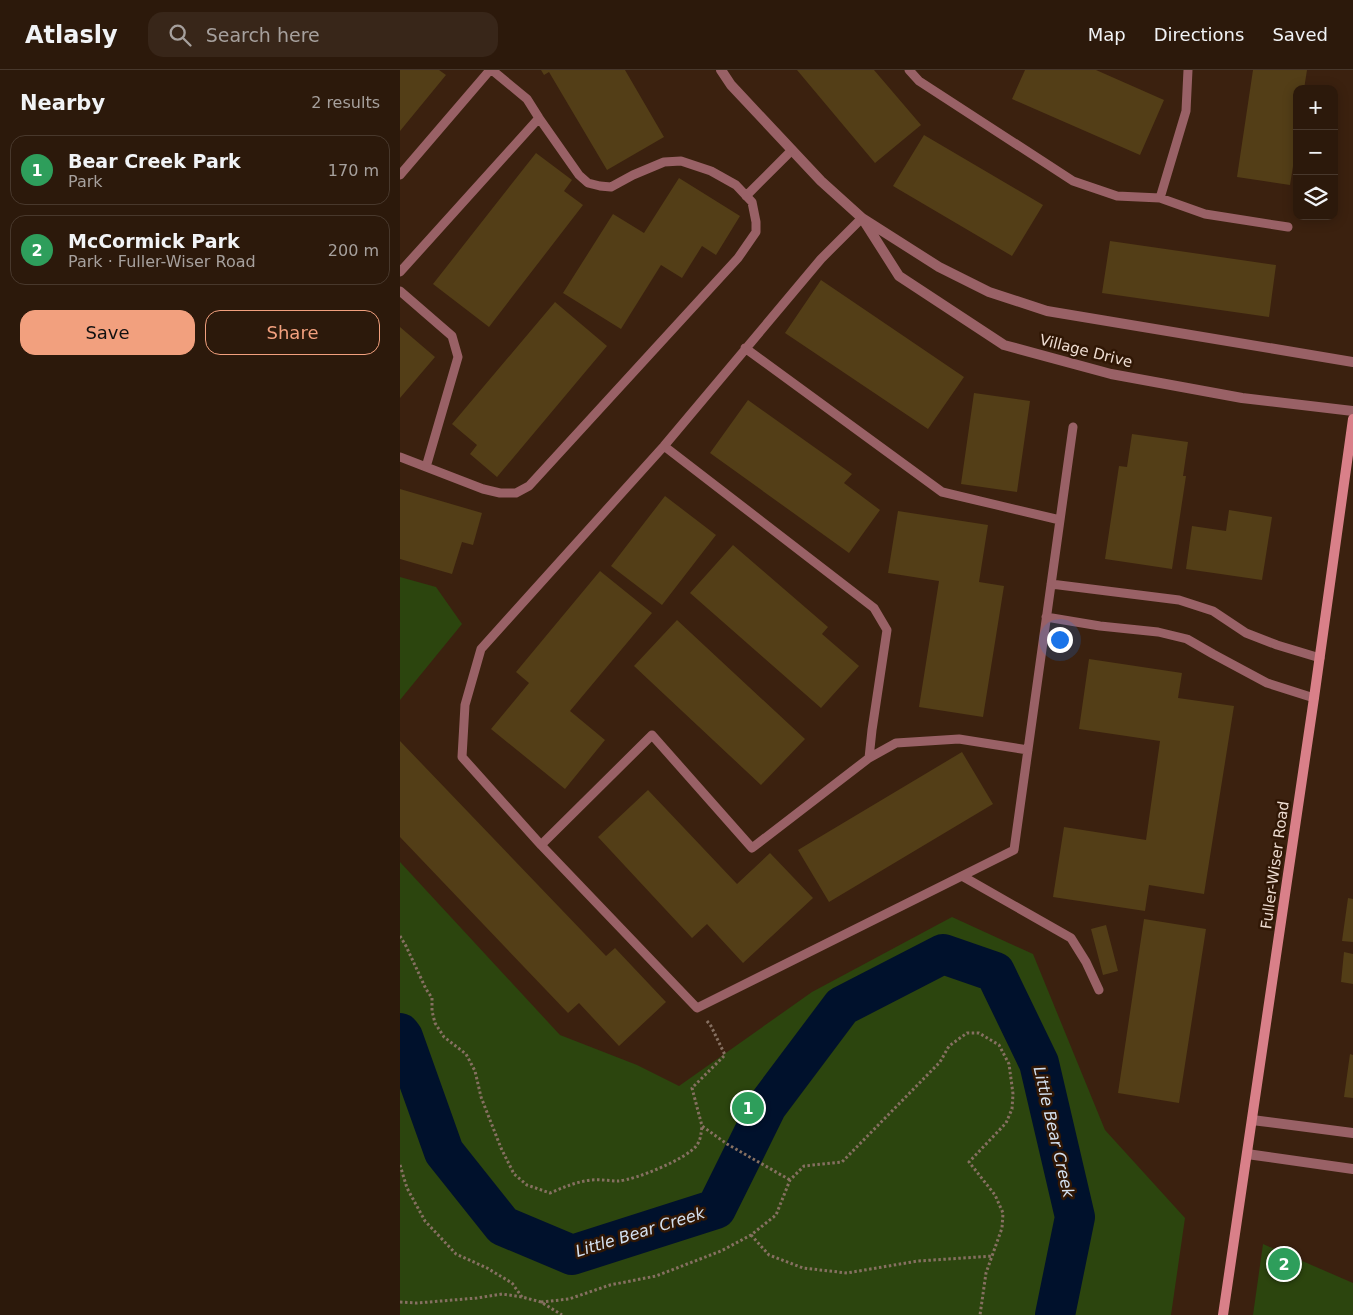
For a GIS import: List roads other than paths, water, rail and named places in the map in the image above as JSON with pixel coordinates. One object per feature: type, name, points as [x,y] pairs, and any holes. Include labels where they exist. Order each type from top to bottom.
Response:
[{"type":"street","name":"Village Drive","points":[[721,70],[732,85],[821,181],[862,218],[938,268],[989,292],[1047,311],[1353,362]]},
{"type":"street","name":"Village Drive","points":[[862,218],[899,276],[1004,345],[1110,374],[1242,398],[1353,411]]},
{"type":"street","name":"Fuller-Wiser Road","points":[[1223,1315],[1320,658],[1353,419]]},
{"type":"street","points":[[1252,1120],[1353,1133]]},
{"type":"street","points":[[1247,1154],[1353,1169]]},
{"type":"lane","points":[[400,175],[491,70],[527,99],[579,175],[588,183],[611,187],[664,162],[681,161],[710,171],[736,185],[752,202],[756,222],[756,232],[738,258],[529,486],[516,493],[500,493],[483,489],[400,457]]},
{"type":"lane","points":[[909,70],[919,81],[1073,181],[1117,196],[1160,198],[1205,214],[1288,227]]},
{"type":"lane","points":[[1160,198],[1186,111],[1188,70]]},
{"type":"lane","points":[[400,272],[539,118]]},
{"type":"lane","points":[[746,196],[792,150]]},
{"type":"lane","points":[[862,218],[821,259],[664,446],[481,649],[465,705],[462,757],[541,845],[697,1008],[1014,850],[1073,427]]},
{"type":"lane","points":[[400,290],[452,336],[458,357],[426,467]]},
{"type":"lane","points":[[745,348],[942,492],[1060,520]]},
{"type":"lane","points":[[664,446],[874,608],[887,630],[869,758]]},
{"type":"lane","points":[[1051,584],[1179,600],[1213,611],[1246,633],[1320,658]]},
{"type":"lane","points":[[1046,617],[1100,626],[1158,632],[1187,639],[1268,683],[1314,698]]},
{"type":"lane","points":[[541,845],[652,735],[752,848],[869,758],[896,743],[960,739],[1028,750]]},
{"type":"lane","points":[[962,876],[1071,938],[1086,962],[1099,990]]},
{"type":"waterway","name":"Little Bear Creek","points":[[400,1033],[444,1152],[503,1226],[572,1255],[716,1209],[767,1106],[842,1006],[943,954],[995,972],[1039,1063],[1075,1217],[1055,1315]]},
{"type":"place","name":"Bear Creek Park","points":[[748,1108]]},
{"type":"place","name":"McCormick Park","points":[[1284,1264]]}]
